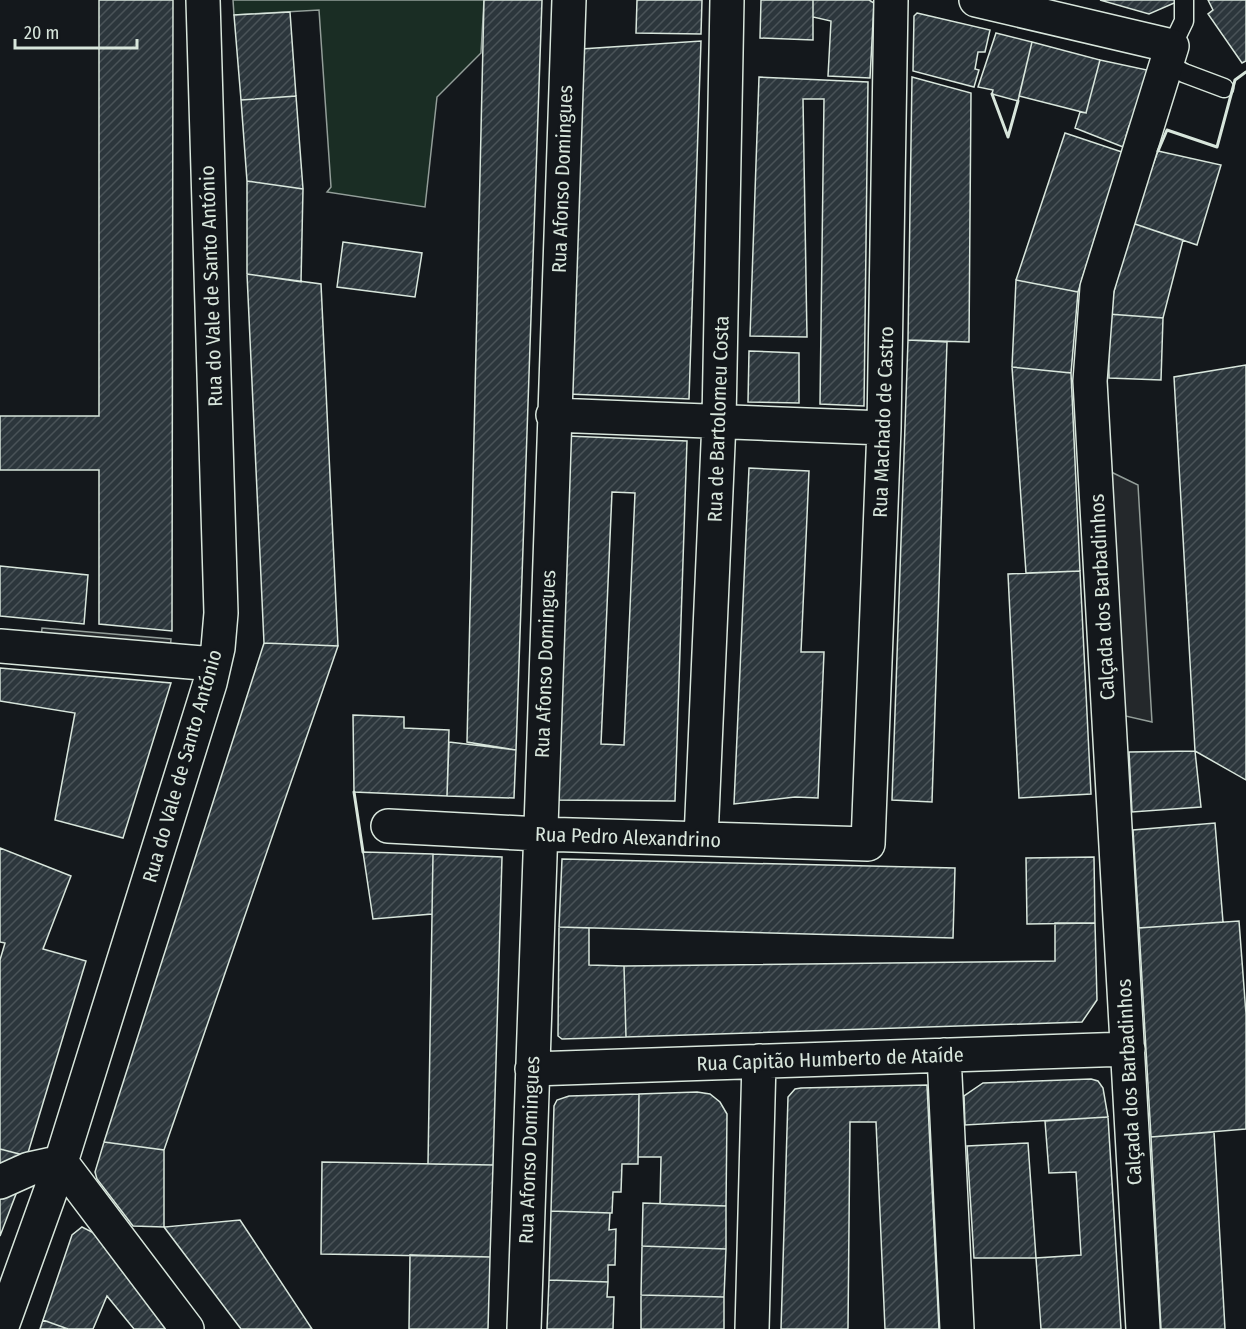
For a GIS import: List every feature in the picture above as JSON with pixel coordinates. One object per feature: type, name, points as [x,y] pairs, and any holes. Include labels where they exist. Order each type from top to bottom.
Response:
[{"type":"street","name":"Rua do Vale de Santo António","points":[[1,1329],[61,1162],[214,664],[221,614],[203,0]]},
{"type":"street","name":"Rua Afonso Domingues","points":[[524,1329],[569,0]]},
{"type":"street","name":"Rua de Bartolomeu Costa","points":[[701,839],[719,421],[727,0]]},
{"type":"street","name":"Rua Machado de Castro","points":[[868,843],[884,428],[891,0]]},
{"type":"street","points":[[975,0],[1013,5],[1169,55]]},
{"type":"street","name":"Calçada dos Barbadinhos","points":[[1143,1329],[1090,381],[1097,288],[1169,55]]},
{"type":"street","points":[[554,415],[884,428]]},
{"type":"street","points":[[0,646],[214,664]]},
{"type":"street","name":"Rua Pedro Alexandrino","points":[[388,826],[539,834],[868,843]]},
{"type":"street","name":"Rua Capitão Humberto de Ataíde","points":[[532,1069],[1128,1049]]},
{"type":"street","points":[[944,1055],[957,1329]]},
{"type":"street","points":[[752,1329],[759,1061]]},
{"type":"street","points":[[0,1182],[29,1169],[61,1162],[187,1329]]},
{"type":"lane","points":[[1184,0],[1184,21],[1169,55],[1184,73],[1224,88]]},
{"type":"green space","points":[[233,0],[484,0],[481,53],[437,97],[425,207],[327,192],[331,187],[319,10],[234,15]]},
{"type":"shaded area","points":[[1107,470],[1138,485],[1152,722],[1121,715]]},
{"type":"shaded area","points":[[42,628],[171,639],[170,651],[41,640]]},
{"type":"building","points":[[99,0],[173,0],[172,631],[99,624],[99,470],[0,470],[0,416],[99,416]]},
{"type":"building","points":[[484,0],[542,0],[516,750],[467,742]]},
{"type":"building","points":[[637,0],[702,0],[701,34],[636,33]]},
{"type":"building","points":[[761,0],[813,0],[813,40],[760,38]]},
{"type":"building","points":[[813,0],[869,0],[874,3],[870,78],[828,76],[831,21],[813,17]]},
{"type":"building","points":[[1100,0],[1181,0],[1149,14]]},
{"type":"building","points":[[1208,0],[1246,0],[1246,61],[1242,63],[1208,14],[1213,10]]},
{"type":"building","points":[[290,12],[296,96],[241,100],[234,15]]},
{"type":"building","points":[[917,13],[990,30],[985,52],[978,52],[975,69],[979,70],[974,87],[913,71],[914,16]]},
{"type":"building","points":[[996,33],[1032,42],[1018,101],[992,94],[993,90],[978,87]]},
{"type":"building","points":[[701,41],[689,399],[568,394],[581,49]]},
{"type":"building","points":[[1032,42],[1100,60],[1086,113],[1019,96]]},
{"type":"building","points":[[1100,60],[1147,70],[1133,124],[1129,126],[1123,147],[1075,128],[1080,112],[1086,113]]},
{"type":"building","points":[[759,77],[868,82],[864,406],[820,404],[824,99],[803,99],[807,337],[750,336]]},
{"type":"building","points":[[912,77],[971,93],[969,342],[908,340]]},
{"type":"building","points":[[296,96],[303,189],[247,181],[241,100]]},
{"type":"building","points":[[1065,133],[1122,152],[1078,292],[1016,280]]},
{"type":"building","points":[[1158,151],[1221,165],[1197,245],[1132,223]]},
{"type":"building","points":[[247,181],[303,189],[301,282],[247,274]]},
{"type":"building","points":[[1132,223],[1183,240],[1163,318],[1108,314]]},
{"type":"building","points":[[343,242],[422,253],[415,297],[337,287]]},
{"type":"building","points":[[247,274],[321,284],[338,646],[264,643]]},
{"type":"building","points":[[1016,280],[1078,292],[1071,373],[1012,367]]},
{"type":"building","points":[[1108,314],[1163,318],[1161,380],[1109,378]]},
{"type":"building","points":[[908,340],[947,342],[932,802],[892,800]]},
{"type":"building","points":[[749,351],[799,353],[799,403],[748,402]]},
{"type":"building","points":[[1246,365],[1246,780],[1195,751],[1174,377]]},
{"type":"building","points":[[1012,367],[1071,373],[1080,571],[1026,573]]},
{"type":"building","points":[[567,436],[687,441],[675,801],[554,800]],"holes":[[[612,492],[635,493],[624,745],[601,744]]]},
{"type":"building","points":[[749,468],[809,471],[801,652],[824,652],[818,798],[795,797],[734,804]]},
{"type":"building","points":[[0,566],[88,575],[84,624],[0,616]]},
{"type":"building","points":[[1080,571],[1091,794],[1019,798],[1008,574]]},
{"type":"building","points":[[264,643],[338,646],[164,1150],[104,1142]]},
{"type":"building","points":[[0,668],[171,683],[123,838],[55,820],[75,713],[0,701]]},
{"type":"building","points":[[353,715],[404,717],[404,728],[449,730],[447,796],[354,792]]},
{"type":"building","points":[[449,742],[516,750],[514,798],[447,796]]},
{"type":"building","points":[[1195,751],[1201,807],[1132,812],[1129,752]]},
{"type":"building","points":[[1215,823],[1223,922],[1139,928],[1133,830]]},
{"type":"building","points":[[0,848],[71,876],[43,949],[86,961],[27,1156],[0,1149],[0,960],[5,943],[0,942]]},
{"type":"building","points":[[363,852],[433,854],[432,914],[373,919]]},
{"type":"building","points":[[433,854],[502,857],[493,1165],[428,1164]]},
{"type":"building","points":[[1094,857],[1095,923],[1027,924],[1026,858]]},
{"type":"building","points":[[562,859],[955,868],[953,938],[559,927]]},
{"type":"building","points":[[1239,921],[1246,1014],[1246,1129],[1151,1137],[1139,928]]},
{"type":"building","points":[[1055,923],[1095,923],[1097,1000],[1082,1022],[626,1037],[624,966],[1055,961]]},
{"type":"building","points":[[559,927],[589,928],[589,965],[624,966],[626,1037],[562,1039],[558,1036]]},
{"type":"building","points":[[1091,1079],[1098,1081],[1103,1088],[1108,1117],[965,1125],[964,1096],[983,1083]]},
{"type":"building","points":[[927,1085],[939,1329],[885,1329],[876,1122],[850,1122],[848,1329],[781,1329],[788,1097],[795,1089],[801,1088]]},
{"type":"building","points":[[697,1092],[710,1094],[720,1102],[727,1114],[726,1206],[660,1204],[661,1157],[638,1157],[639,1094]]},
{"type":"building","points":[[639,1094],[638,1164],[622,1164],[621,1192],[613,1192],[612,1213],[551,1211],[554,1106],[557,1100],[569,1096]]},
{"type":"building","points":[[1108,1117],[1121,1329],[1041,1329],[1036,1258],[1081,1255],[1076,1172],[1049,1173],[1045,1121]]},
{"type":"building","points":[[1214,1132],[1225,1329],[1161,1329],[1151,1137]]},
{"type":"building","points":[[104,1142],[164,1150],[164,1227],[133,1226],[97,1179],[95,1172]]},
{"type":"building","points":[[1028,1143],[1036,1258],[974,1258],[967,1146]]},
{"type":"building","points":[[0,1149],[27,1156],[0,1167]]},
{"type":"building","points":[[322,1162],[493,1165],[490,1257],[321,1254]]},
{"type":"building","points":[[10,1191],[16,1194],[0,1236],[0,1195]]},
{"type":"building","points":[[643,1203],[726,1206],[726,1249],[642,1246]]},
{"type":"building","points":[[551,1211],[610,1213],[609,1230],[616,1229],[615,1265],[608,1265],[608,1282],[549,1280]]},
{"type":"building","points":[[240,1220],[312,1329],[241,1329],[164,1227]]},
{"type":"building","points":[[82,1227],[94,1233],[167,1329],[134,1329],[107,1296],[93,1329],[68,1329],[43,1320],[72,1235]]},
{"type":"building","points":[[642,1246],[726,1249],[724,1297],[641,1295]]},
{"type":"building","points":[[410,1255],[490,1257],[488,1329],[409,1329]]},
{"type":"building","points":[[549,1280],[608,1282],[607,1297],[614,1297],[613,1329],[547,1329]]},
{"type":"building","points":[[641,1295],[724,1297],[724,1329],[641,1329]]},
{"type":"building","points":[[43,1320],[68,1329],[40,1329]]},
{"type":"wall","points":[[1158,151],[1167,130],[1217,147],[1235,80],[1246,72]]},
{"type":"wall","points":[[992,94],[1008,137],[1018,101]]},
{"type":"wall","points":[[354,792],[363,852]]}]
